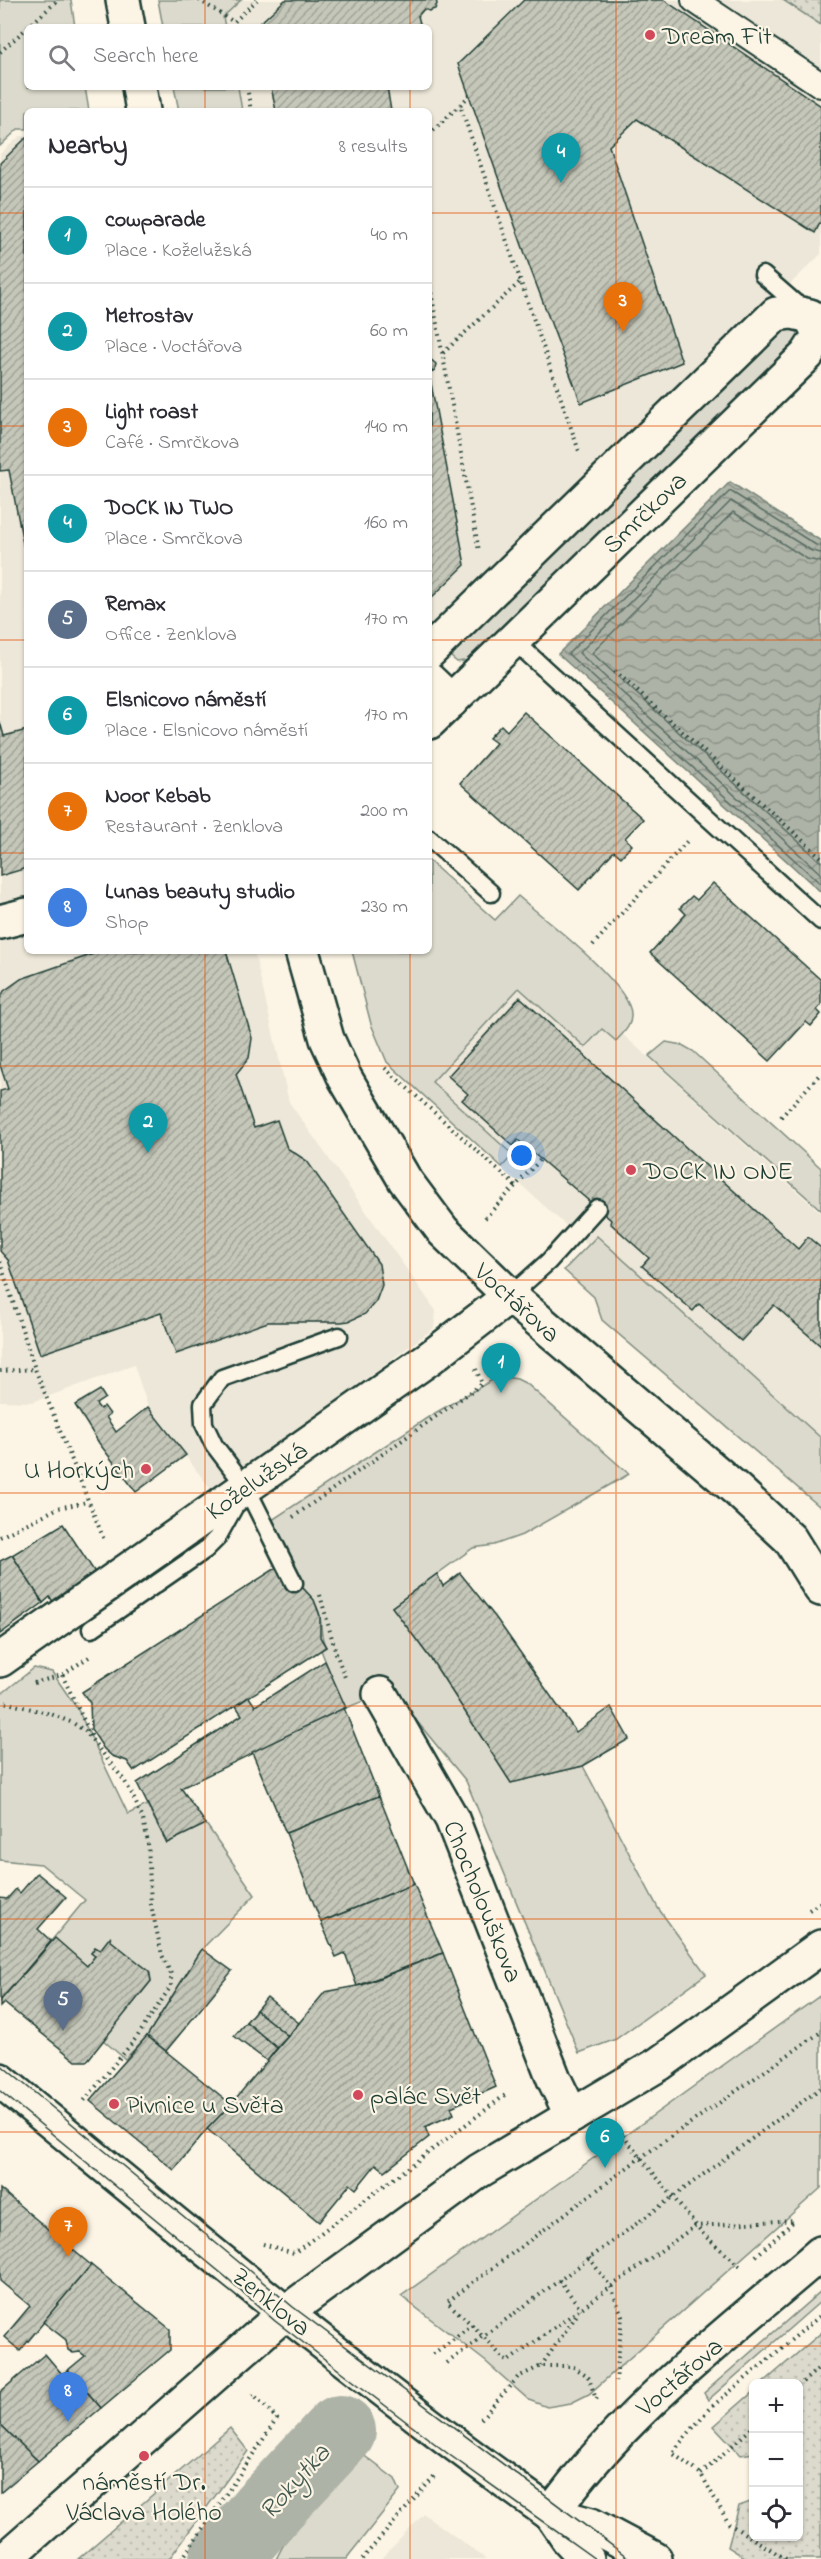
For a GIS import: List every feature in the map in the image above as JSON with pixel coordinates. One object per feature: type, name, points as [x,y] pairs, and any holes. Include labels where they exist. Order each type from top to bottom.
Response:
[{"type":"street","points":[[123,0],[127,24]]},
{"type":"street","points":[[694,0],[821,85]]},
{"type":"street","points":[[140,90],[142,108]]},
{"type":"street","name":"Smrčkova","points":[[432,649],[776,314],[815,310],[818,331],[816,341],[807,355],[512,639],[436,701]]},
{"type":"street","points":[[0,922],[24,916]]},
{"type":"street","name":"Voctářova","points":[[303,954],[327,1039],[345,1078],[378,1138],[405,1180],[443,1231],[510,1296],[790,1539],[821,1589]]},
{"type":"street","name":"Koželužská","points":[[0,1660],[439,1351],[510,1296]]},
{"type":"street","name":"Chocholouškova","points":[[381,1694],[452,1819],[549,2068],[572,2116]]},
{"type":"street","points":[[5,2559],[285,2313],[479,2171],[658,2064],[821,1947]]},
{"type":"street","name":"Zenklova","points":[[0,2080],[285,2313],[457,2448],[550,2514],[568,2539],[587,2559]]},
{"type":"street","name":"Voctářova","points":[[550,2514],[591,2462],[636,2413],[821,2253]]},
{"type":"street","name":"Zenklova","points":[[550,2514],[591,2525],[655,2559]]},
{"type":"lane","points":[[763,275],[815,310]]},
{"type":"lane","points":[[512,639],[821,921]]},
{"type":"lane","points":[[432,841],[491,893]]},
{"type":"lane","points":[[510,1296],[549,1261],[597,1208]]},
{"type":"lane","points":[[294,1582],[246,1487],[214,1445],[204,1424],[203,1404],[211,1390],[222,1378],[339,1336]]},
{"type":"lane","points":[[91,1629],[205,1550],[217,1538],[246,1487]]},
{"type":"path","points":[[30,24],[58,0]]},
{"type":"path","points":[[199,0],[234,24],[257,0]]},
{"type":"path","points":[[0,52],[24,30]]},
{"type":"path","points":[[248,90],[250,108]]},
{"type":"path","points":[[432,131],[470,95]]},
{"type":"path","points":[[460,105],[594,490]]},
{"type":"path","points":[[442,353],[520,282]]},
{"type":"path","points":[[432,298],[480,557]]},
{"type":"path","points":[[615,670],[821,857]]},
{"type":"path","points":[[593,945],[689,839]]},
{"type":"path","points":[[383,1066],[516,1186]]},
{"type":"path","points":[[781,1117],[821,1073]]},
{"type":"path","points":[[485,1218],[540,1160]]},
{"type":"path","points":[[0,1262],[35,1369],[87,1502],[120,1575]]},
{"type":"path","points":[[290,1519],[482,1384],[474,1364]]},
{"type":"path","points":[[0,1371],[35,1369]]},
{"type":"path","points":[[0,1537],[58,1508],[87,1502]]},
{"type":"path","points":[[62,1676],[94,1740],[124,1780],[143,1819],[148,1843],[148,1880],[155,1929],[171,1974],[171,1986],[137,2037],[78,2109]]},
{"type":"path","points":[[0,1701],[51,1714],[74,1723],[94,1740]]},
{"type":"path","points":[[795,2220],[695,2226],[507,2362],[447,2301],[640,2158],[821,2032]]},
{"type":"path","points":[[447,2363],[671,2196],[821,2088]]},
{"type":"path","points":[[257,2243],[294,2253],[508,2093]]},
{"type":"path","points":[[615,2126],[695,2226],[742,2268]]},
{"type":"path","points":[[589,2258],[611,2287],[622,2316],[616,2381]]},
{"type":"path","points":[[559,2280],[581,2309]]},
{"type":"path","points":[[541,2366],[581,2309]]},
{"type":"path","points":[[786,2559],[729,2524],[702,2474],[672,2453],[708,2410],[821,2316]]},
{"type":"path","points":[[433,2354],[472,2325]]},
{"type":"path","points":[[494,2404],[518,2377],[541,2366],[572,2366],[588,2376],[596,2400]]},
{"type":"path","points":[[803,2382],[821,2366]]},
{"type":"path","points":[[182,2559],[277,2419]]},
{"type":"path","points":[[702,2474],[749,2430]]},
{"type":"path","points":[[362,2559],[398,2515],[422,2491]]},
{"type":"shaded area","points":[[0,0],[71,0],[75,24],[24,24],[24,90],[86,90],[88,108],[24,108],[24,129],[18,129],[0,146]]},
{"type":"shaded area","points":[[158,0],[241,0],[223,17],[224,24],[162,24]]},
{"type":"shaded area","points":[[234,0],[821,0],[821,254],[432,632],[432,108],[234,108],[230,90],[432,90],[432,24],[221,24],[219,14]]},
{"type":"shaded area","points":[[783,0],[821,0],[821,25]]},
{"type":"shaded area","points":[[175,90],[238,90],[242,108],[178,108]]},
{"type":"shaded area","points":[[20,136],[24,136],[24,954],[255,954],[289,1102],[436,1311],[434,1328],[213,1492],[148,1407],[134,1365],[33,1402],[0,1401],[0,154]]},
{"type":"shaded area","points":[[797,324],[804,329],[796,347],[470,660],[457,662],[451,657],[453,644],[776,331]]},
{"type":"shaded area","points":[[432,864],[495,920],[518,896],[602,969],[627,1001],[631,1014],[629,1026],[616,1041],[602,1029],[585,1047],[519,988],[432,1082],[513,1155],[502,1167],[387,1062],[371,1024],[353,954],[432,954]]},
{"type":"shaded area","points":[[528,949],[821,1213],[821,1456],[406,1081]]},
{"type":"shaded area","points":[[666,1042],[682,1045],[693,1051],[821,1168],[821,1210],[649,1056]]},
{"type":"shaded area","points":[[597,1236],[821,1438],[821,1504],[819,1506],[602,1320],[594,1297],[564,1270]]},
{"type":"shaded area","points":[[499,1376],[517,1379],[527,1384],[629,1474],[522,1535],[494,1545],[473,1548],[392,1607],[433,1662],[511,1783],[583,1766],[658,1908],[706,1974],[616,2039],[579,2053],[466,1781],[391,1690],[346,1708],[343,1706],[321,1650],[326,1647],[317,1607],[310,1596],[292,1579],[269,1522],[430,1416]]},
{"type":"shaded area","points":[[34,1668],[52,1672],[78,1710],[128,1814],[147,1805],[167,1843],[206,1824],[255,1895],[202,1949],[147,2036],[125,2059],[103,2040],[151,1981],[150,1973],[110,1940],[111,1937],[100,1950],[95,1947],[91,1953],[95,1956],[87,1966],[51,1941],[85,1900],[41,1864],[0,1860],[0,1695]]},
{"type":"shaded area","points":[[821,1995],[821,2188],[589,2394],[571,2403],[547,2407],[529,2400],[485,2361],[401,2296]]},
{"type":"shaded area","points":[[821,2291],[821,2301],[708,2400],[704,2393]]},
{"type":"shaded area","points":[[821,2333],[821,2559],[747,2559],[728,2547],[739,2506],[749,2502],[749,2541],[803,2541],[803,2379],[768,2379]]},
{"type":"shaded area","points":[[749,2395],[749,2454],[741,2455],[714,2426]]},
{"type":"shaded area","points":[[230,2428],[248,2451],[169,2559],[78,2559]]},
{"type":"shaded area","points":[[362,2454],[395,2479],[400,2491],[346,2559],[276,2559],[285,2542]]},
{"type":"shaded area","points":[[424,2514],[486,2559],[381,2559]]},
{"type":"water","points":[[730,482],[821,541],[821,892],[558,654]]},
{"type":"building","points":[[285,0],[436,0],[437,4],[435,9],[429,11],[424,9],[418,16],[420,24],[259,24]]},
{"type":"building","points":[[524,0],[664,0],[821,106],[821,221],[815,233],[637,119],[609,146],[682,362],[581,403],[529,265],[458,64]]},
{"type":"building","points":[[272,90],[388,90],[390,108],[275,108]]},
{"type":"building","points":[[24,140],[24,548],[9,470],[0,471],[0,163]]},
{"type":"building","points":[[432,361],[436,364],[435,370],[432,372]]},
{"type":"building","points":[[432,389],[465,565],[432,597]]},
{"type":"building","points":[[524,712],[643,819],[625,838],[632,845],[621,857],[614,851],[579,890],[460,783],[496,743],[489,738],[501,725],[507,731]]},
{"type":"building","points":[[0,722],[4,736],[24,731],[24,869],[0,876]]},
{"type":"building","points":[[713,883],[821,980],[821,1005],[817,1010],[821,1014],[811,1026],[806,1022],[770,1061],[650,953],[686,914],[680,908],[692,896],[697,900]]},
{"type":"building","points":[[93,954],[227,954],[252,1038],[249,1058],[236,1074],[254,1128],[277,1120],[287,1148],[307,1161],[379,1264],[382,1285],[376,1301],[365,1314],[341,1322],[268,1322],[176,1354],[161,1313],[40,1354],[8,1260],[0,1251],[0,1091],[8,1089],[0,1065],[0,999],[4,991],[21,979]]},
{"type":"building","name":"DOCK IN ONE","points":[[520,997],[798,1249],[808,1237],[821,1248],[821,1346],[774,1305],[741,1341],[699,1304],[693,1311],[642,1266],[649,1258],[610,1223],[611,1220],[518,1140],[513,1146],[462,1100],[468,1094],[448,1076]]},
{"type":"building","points":[[100,1390],[105,1398],[96,1404],[100,1409],[104,1406],[110,1414],[106,1417],[116,1432],[148,1407],[186,1455],[136,1492],[99,1443],[75,1405]]},
{"type":"building","points":[[63,1524],[98,1577],[53,1602],[50,1597],[43,1603],[12,1555]]},
{"type":"building","points":[[12,1555],[43,1603],[0,1634],[0,1561]]},
{"type":"building","points":[[276,1568],[283,1579],[302,1587],[314,1600],[320,1616],[320,1637],[326,1647],[134,1771],[127,1761],[112,1756],[104,1749],[91,1729],[90,1703],[82,1692]]},
{"type":"building","points":[[460,1573],[496,1618],[576,1732],[611,1707],[629,1739],[583,1766],[511,1783],[433,1662],[392,1607],[437,1574],[443,1586]]},
{"type":"building","points":[[325,1661],[346,1708],[181,1788],[206,1824],[167,1843],[137,1783],[242,1715],[236,1706],[249,1697],[255,1706]]},
{"type":"building","points":[[344,1708],[379,1796],[286,1833],[252,1752]]},
{"type":"building","points":[[379,1796],[414,1884],[321,1922],[286,1833]]},
{"type":"building","points":[[37,1873],[66,1897],[38,1929],[51,1941],[0,2001],[0,1898],[7,1899],[16,1889],[20,1893]]},
{"type":"building","points":[[414,1884],[443,1953],[357,1986],[345,1953],[336,1957],[321,1922]]},
{"type":"building","points":[[110,1937],[110,1940],[149,1971],[151,1981],[87,2061],[76,2061],[4,2003],[0,2007],[0,2001],[55,1938],[87,1966],[95,1956],[91,1953],[95,1947],[100,1950]]},
{"type":"building","points":[[202,1949],[232,1971],[166,2051],[147,2036]]},
{"type":"building","name":"palác Svět","points":[[443,1953],[496,2087],[451,2107],[454,2114],[425,2127],[429,2137],[385,2171],[376,2164],[356,2189],[350,2184],[319,2222],[207,2129],[231,2104],[325,1992],[362,1985]]},
{"type":"building","points":[[267,1997],[299,2023],[288,2036],[256,2010]]},
{"type":"building","points":[[256,2010],[288,2036],[277,2048],[246,2022]]},
{"type":"building","points":[[246,2022],[277,2048],[267,2061],[234,2036]]},
{"type":"building","points":[[147,2036],[231,2104],[207,2129],[174,2170],[90,2101]]},
{"type":"building","points":[[0,2189],[91,2265],[20,2351],[4,2337],[30,2306],[0,2281]]},
{"type":"building","points":[[91,2265],[170,2329],[170,2350],[101,2408],[68,2370],[85,2356],[80,2352],[73,2353],[68,2350],[66,2340],[43,2322]]},
{"type":"building","points":[[45,2354],[62,2374],[68,2370],[101,2408],[38,2461],[0,2424],[0,2392]]},
{"type":"building","points":[[0,2424],[38,2461],[0,2493]]},
{"type":"waterway","name":"Rokytka","points":[[225,2559],[264,2512],[340,2431]]},
{"type":"tram line","points":[[0,2064],[293,2307],[630,2559]]},
{"type":"tram line","points":[[0,2091],[227,2278],[275,2321],[451,2456],[595,2559]]},
{"type":"place","name":"Dream Fit","points":[[650,35]]},
{"type":"place","name":"DOCK IN TWO","points":[[561,183]]},
{"type":"place","name":"Light roast","points":[[623,332]]},
{"type":"place","name":"Metrostav","points":[[148,1153]]},
{"type":"place","name":"DOCK IN ONE","points":[[631,1170]]},
{"type":"place","name":"cowparade","points":[[501,1393]]},
{"type":"place","name":"U Horkých","points":[[146,1469]]},
{"type":"place","name":"Remax","points":[[63,2031]]},
{"type":"place","name":"palác Svět","points":[[358,2095]]},
{"type":"place","name":"Pivnice u Světa","points":[[114,2104]]},
{"type":"place","name":"Elsnicovo náměstí","points":[[605,2168]]},
{"type":"place","name":"Noor Kebab","points":[[68,2257]]},
{"type":"place","name":"Lunas beauty studio","points":[[68,2422]]},
{"type":"place","name":"náměstí Dr. Václava Holého","points":[[144,2456]]}]
